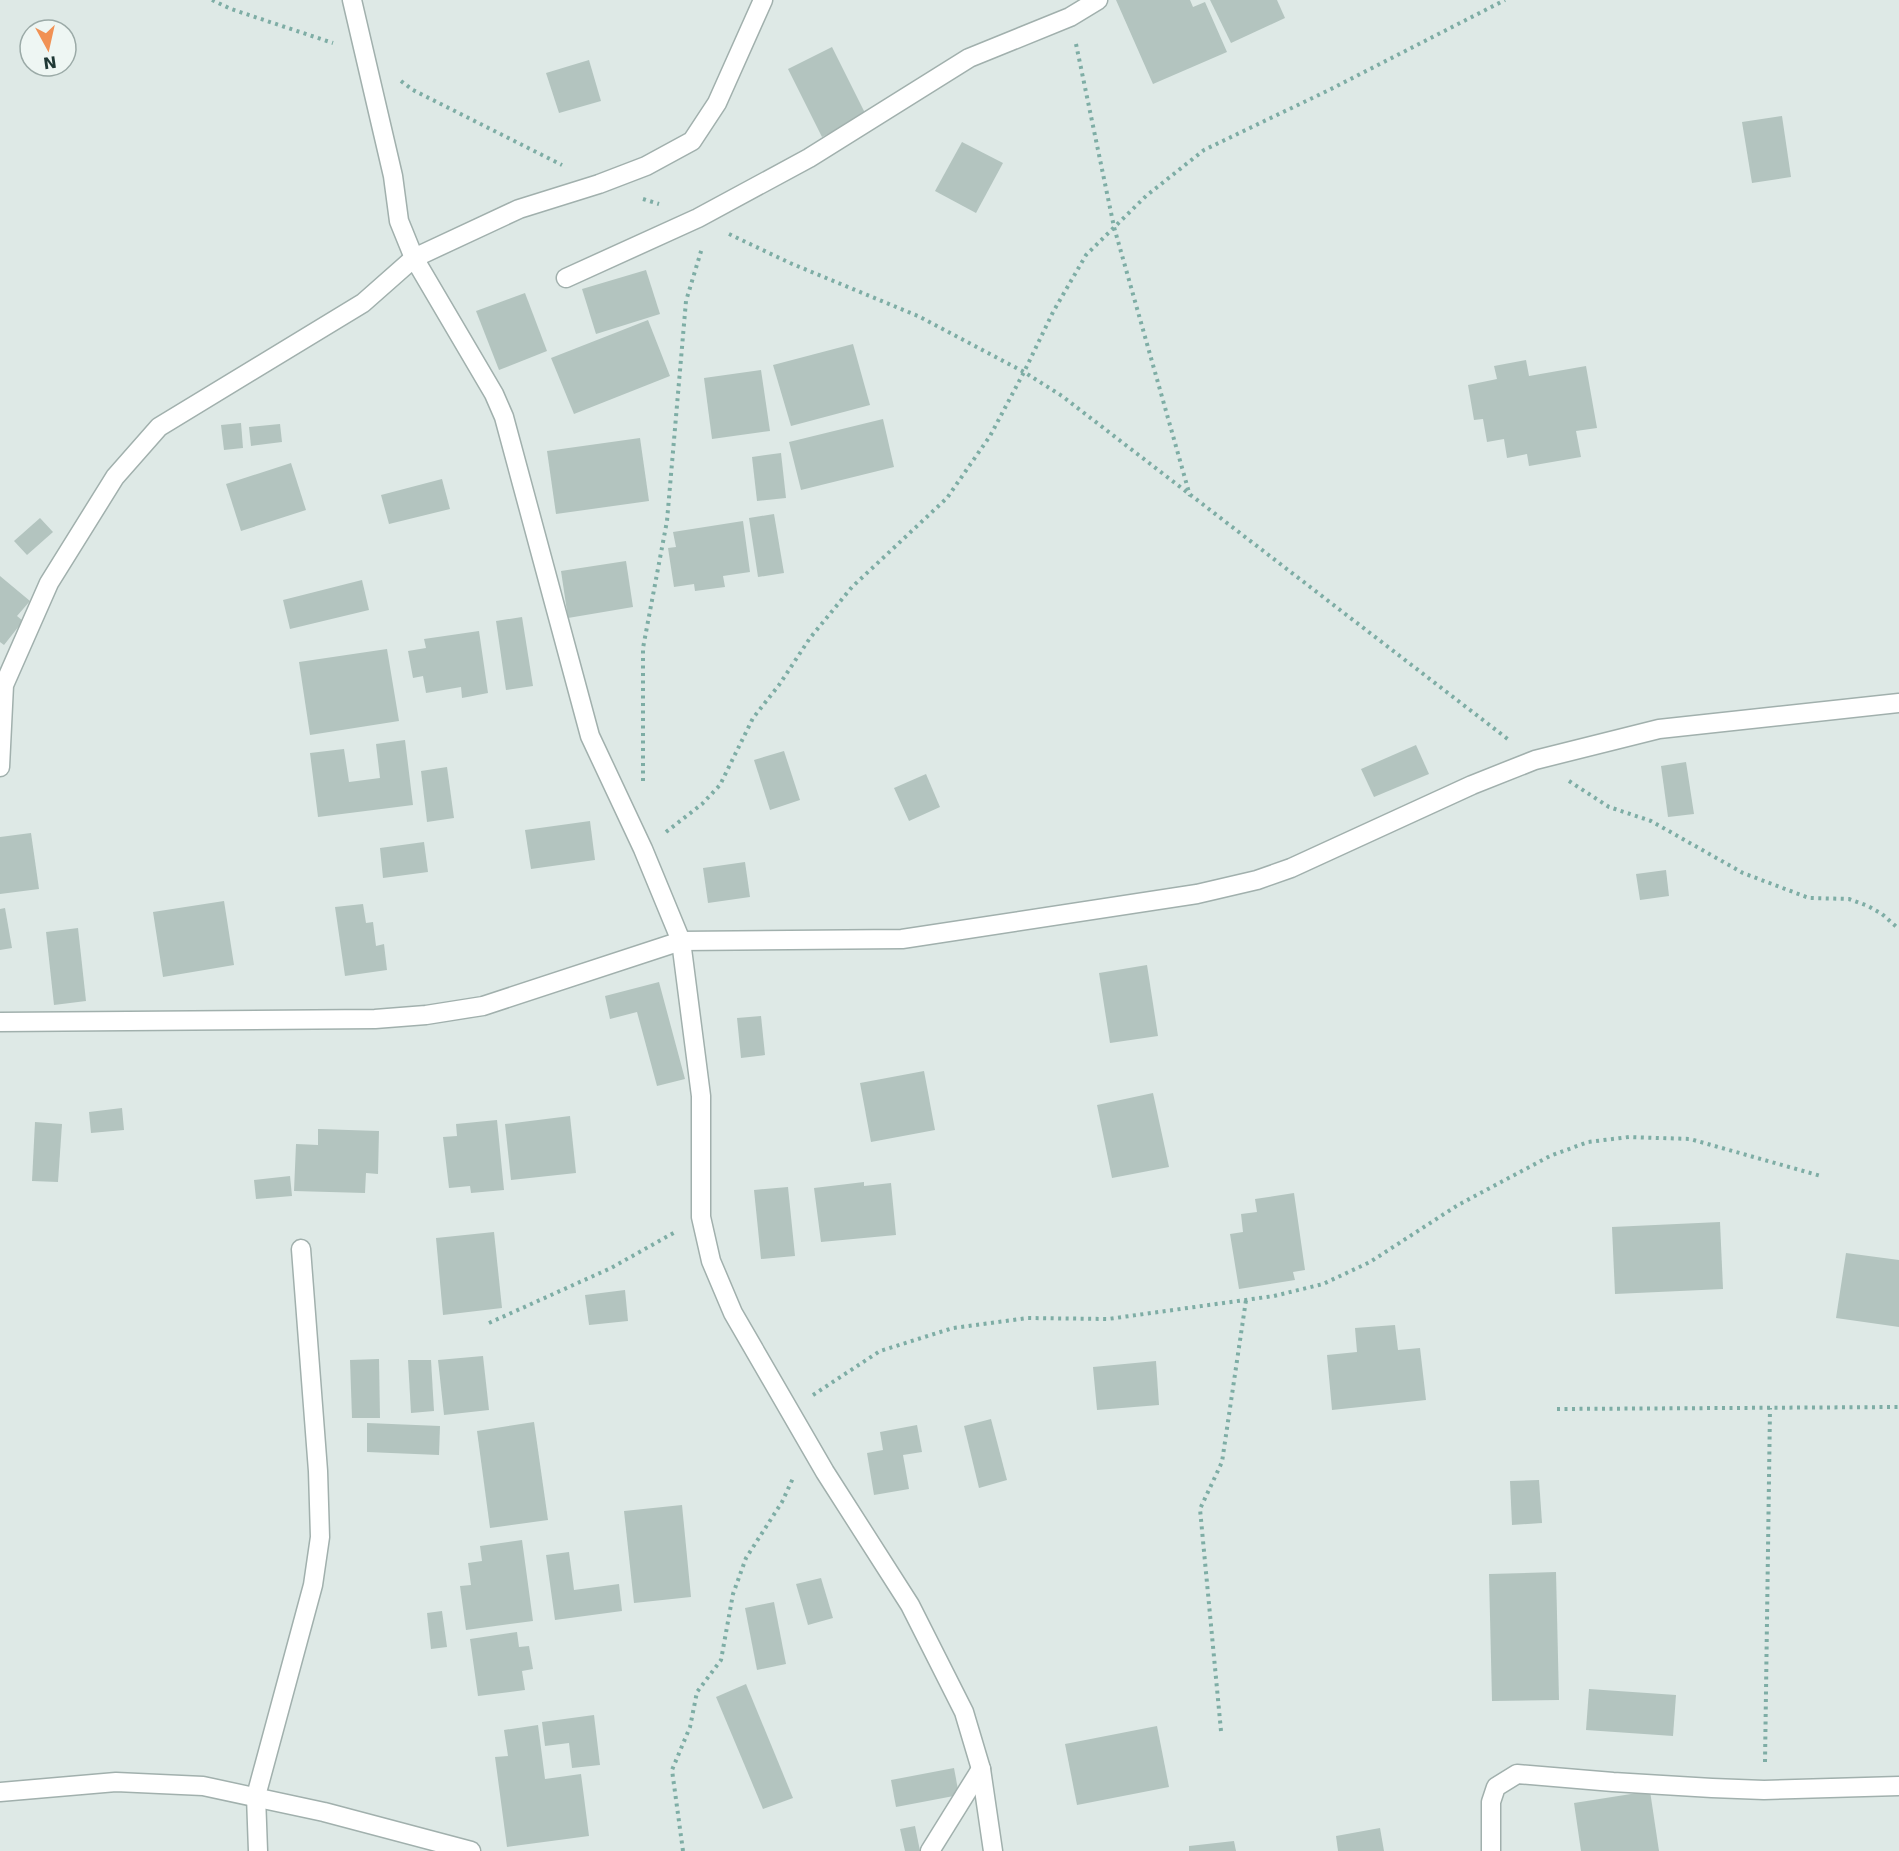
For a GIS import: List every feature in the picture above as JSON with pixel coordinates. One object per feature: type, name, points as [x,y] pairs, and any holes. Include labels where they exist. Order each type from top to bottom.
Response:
[{"type":"street","points":[[352,0],[393,176],[399,221],[414,258],[494,394],[504,417],[590,736],[644,849],[681,941],[701,1096],[701,1217],[711,1261],[733,1313],[825,1472],[910,1605],[964,1712],[981,1769],[993,1851]]},
{"type":"street","points":[[0,767],[4,686],[49,583],[115,477],[159,427],[363,303],[414,258],[519,209],[599,184],[646,166],[692,141],[717,103],[763,0]]},
{"type":"street","points":[[566,278],[704,221],[969,58],[1070,17],[1098,0]]},
{"type":"street","points":[[0,1023],[375,1019],[426,1015],[483,1006],[681,941],[902,939],[1197,894],[1257,880],[1291,868],[1472,785],[1535,760],[1659,729],[1899,703]]},
{"type":"street","points":[[258,1851],[256,1796],[313,1585],[320,1537],[318,1471],[301,1249]]},
{"type":"street","points":[[930,1851],[981,1769]]},
{"type":"street","points":[[1491,1851],[1491,1802],[1496,1787],[1517,1774],[1764,1790],[1899,1786]]},
{"type":"street","points":[[0,1792],[116,1782],[203,1786],[324,1812],[471,1851]]},
{"type":"path","points":[[212,0],[231,9],[363,53],[413,90],[599,184],[704,221],[790,263],[918,316],[1024,372],[1062,396],[1535,760],[1609,807],[1651,821],[1743,873],[1809,898],[1849,899],[1882,914],[1899,929]]},
{"type":"path","points":[[644,849],[702,804],[720,785],[753,718],[779,685],[810,638],[852,587],[947,498],[990,436],[1053,312],[1086,255],[1114,227],[1146,196],[1204,150],[1329,90],[1505,0]]},
{"type":"path","points":[[1070,17],[1114,227],[1191,497]]},
{"type":"path","points":[[632,822],[644,780],[643,648],[667,520],[686,301],[704,221]]},
{"type":"path","points":[[790,1410],[880,1351],[953,1328],[1028,1318],[1108,1319],[1274,1296],[1323,1284],[1370,1262],[1458,1204],[1550,1156],[1588,1142],[1629,1137],[1690,1139],[1821,1176]]},
{"type":"path","points":[[489,1323],[611,1268],[701,1217]]},
{"type":"path","points":[[1221,1731],[1200,1509],[1222,1462],[1246,1300]]},
{"type":"path","points":[[1557,1409],[1899,1407]]},
{"type":"path","points":[[1764,1790],[1770,1408]]},
{"type":"path","points":[[683,1851],[672,1770],[690,1727],[697,1692],[721,1660],[733,1594],[746,1558],[782,1502],[810,1443]]},
{"type":"building","points":[[1116,0],[1190,0],[1193,7],[1205,2],[1227,52],[1153,84]]},
{"type":"building","points":[[1210,0],[1277,0],[1285,18],[1231,43]]},
{"type":"building","points":[[832,47],[866,115],[822,137],[788,69]]},
{"type":"building","points":[[589,60],[601,101],[559,113],[546,73]]},
{"type":"building","points":[[1782,116],[1791,177],[1752,183],[1742,122]]},
{"type":"building","points":[[962,142],[1003,163],[976,213],[935,191]]},
{"type":"building","points":[[646,270],[660,314],[596,334],[582,289]]},
{"type":"building","points":[[525,293],[547,351],[499,370],[476,311]]},
{"type":"building","points":[[648,320],[670,376],[574,414],[551,358]]},
{"type":"building","points":[[853,344],[870,405],[791,426],[773,365]]},
{"type":"building","points":[[1526,360],[1529,376],[1586,366],[1597,428],[1576,431],[1581,457],[1529,466],[1527,454],[1507,458],[1504,439],[1487,442],[1483,419],[1474,420],[1468,385],[1497,379],[1494,366]]},
{"type":"building","points":[[761,370],[770,431],[712,439],[704,378]]},
{"type":"building","points":[[883,419],[894,467],[801,490],[789,442]]},
{"type":"building","points":[[241,423],[243,448],[224,450],[221,425]]},
{"type":"building","points":[[280,424],[282,442],[251,446],[249,427]]},
{"type":"building","points":[[640,438],[649,501],[556,514],[547,451]]},
{"type":"building","points":[[781,453],[786,498],[757,501],[752,457]]},
{"type":"building","points":[[291,463],[306,510],[241,531],[226,484]]},
{"type":"building","points":[[442,479],[450,509],[389,524],[381,495]]},
{"type":"building","points":[[774,514],[784,573],[758,577],[749,518]]},
{"type":"building","points":[[40,518],[53,532],[27,555],[14,541]]},
{"type":"building","points":[[743,521],[750,572],[723,576],[725,587],[695,591],[694,584],[674,587],[668,548],[676,547],[673,532]]},
{"type":"building","points":[[626,561],[633,607],[568,618],[561,571]]},
{"type":"building","points":[[0,576],[30,601],[17,616],[23,621],[4,645],[0,642]]},
{"type":"building","points":[[362,580],[369,610],[290,629],[283,600]]},
{"type":"building","points":[[522,617],[533,686],[506,690],[496,621]]},
{"type":"building","points":[[479,631],[488,693],[462,698],[461,687],[426,693],[423,676],[413,678],[408,651],[426,648],[424,639]]},
{"type":"building","points":[[387,649],[399,721],[310,735],[299,662]]},
{"type":"building","points":[[405,740],[413,805],[318,817],[310,753],[344,749],[349,782],[380,778],[376,744]]},
{"type":"building","points":[[1416,745],[1429,774],[1374,797],[1361,769]]},
{"type":"building","points":[[784,751],[800,800],[770,810],[754,760]]},
{"type":"building","points":[[1686,762],[1694,814],[1668,817],[1661,766]]},
{"type":"building","points":[[447,767],[454,818],[427,822],[421,771]]},
{"type":"building","points":[[926,774],[940,807],[909,821],[894,788]]},
{"type":"building","points":[[590,821],[595,860],[531,869],[525,830]]},
{"type":"building","points":[[31,833],[39,889],[0,894],[0,837]]},
{"type":"building","points":[[424,842],[428,872],[383,878],[380,848]]},
{"type":"building","points":[[745,862],[750,897],[708,903],[703,868]]},
{"type":"building","points":[[1666,870],[1669,896],[1640,900],[1636,874]]},
{"type":"building","points":[[224,901],[234,965],[163,977],[153,912]]},
{"type":"building","points":[[363,904],[366,923],[373,922],[376,946],[384,944],[387,970],[345,976],[335,907]]},
{"type":"building","points":[[5,908],[12,948],[0,950],[0,909]]},
{"type":"building","points":[[78,928],[86,1001],[54,1005],[46,932]]},
{"type":"building","points":[[1147,965],[1158,1036],[1110,1043],[1099,973]]},
{"type":"building","points":[[659,982],[685,1079],[657,1086],[637,1012],[610,1019],[605,996]]},
{"type":"building","points":[[761,1016],[765,1055],[741,1058],[737,1018]]},
{"type":"building","points":[[924,1071],[935,1130],[871,1142],[860,1083]]},
{"type":"building","points":[[1153,1093],[1169,1167],[1112,1178],[1097,1105]]},
{"type":"building","points":[[122,1108],[124,1130],[91,1133],[89,1112]]},
{"type":"building","points":[[570,1116],[576,1173],[511,1180],[505,1124]]},
{"type":"building","points":[[497,1120],[504,1190],[471,1193],[470,1186],[449,1188],[443,1137],[457,1136],[456,1124]]},
{"type":"building","points":[[35,1122],[62,1124],[58,1182],[32,1181]]},
{"type":"building","points":[[318,1129],[379,1131],[378,1174],[366,1173],[365,1193],[294,1191],[296,1144],[318,1145]]},
{"type":"building","points":[[290,1176],[292,1196],[256,1199],[254,1180]]},
{"type":"building","points":[[864,1182],[864,1186],[891,1183],[896,1235],[821,1242],[814,1188]]},
{"type":"building","points":[[788,1187],[795,1256],[761,1259],[754,1190]]},
{"type":"building","points":[[1294,1193],[1305,1270],[1293,1272],[1295,1280],[1239,1289],[1230,1234],[1243,1232],[1241,1214],[1257,1212],[1255,1199]]},
{"type":"building","points":[[1720,1222],[1723,1289],[1615,1294],[1612,1227]]},
{"type":"building","points":[[494,1232],[502,1308],[443,1315],[436,1238]]},
{"type":"building","points":[[1846,1253],[1899,1260],[1899,1327],[1836,1318]]},
{"type":"building","points":[[625,1290],[628,1321],[589,1325],[585,1295]]},
{"type":"building","points":[[1395,1325],[1398,1350],[1420,1348],[1426,1400],[1332,1410],[1327,1355],[1357,1352],[1355,1328]]},
{"type":"building","points":[[483,1356],[489,1410],[444,1415],[438,1360]]},
{"type":"building","points":[[379,1359],[380,1418],[352,1418],[350,1360]]},
{"type":"building","points":[[408,1360],[431,1360],[434,1411],[411,1413]]},
{"type":"building","points":[[1156,1361],[1159,1405],[1097,1410],[1093,1367]]},
{"type":"building","points":[[991,1419],[1007,1480],[979,1488],[964,1426]]},
{"type":"building","points":[[534,1422],[548,1520],[490,1528],[477,1431]]},
{"type":"building","points":[[367,1423],[440,1426],[439,1455],[367,1452]]},
{"type":"building","points":[[917,1425],[922,1452],[903,1455],[909,1489],[874,1495],[867,1453],[883,1450],[880,1432]]},
{"type":"building","points":[[1539,1480],[1542,1523],[1512,1525],[1510,1481]]},
{"type":"building","points":[[682,1505],[691,1597],[634,1603],[624,1511]]},
{"type":"building","points":[[522,1540],[533,1621],[466,1630],[460,1586],[471,1585],[468,1563],[482,1561],[480,1546]]},
{"type":"building","points":[[569,1552],[574,1590],[619,1584],[622,1611],[555,1620],[546,1555]]},
{"type":"building","points":[[1556,1572],[1559,1700],[1492,1701],[1489,1574]]},
{"type":"building","points":[[821,1578],[833,1618],[808,1625],[796,1584]]},
{"type":"building","points":[[774,1602],[786,1664],[757,1670],[745,1608]]},
{"type":"building","points":[[442,1611],[447,1647],[431,1649],[427,1613]]},
{"type":"building","points":[[517,1632],[519,1647],[529,1646],[533,1669],[522,1671],[525,1690],[478,1696],[470,1639]]},
{"type":"building","points":[[746,1684],[793,1798],[763,1809],[716,1697]]},
{"type":"building","points":[[1589,1689],[1676,1695],[1673,1736],[1586,1730]]},
{"type":"building","points":[[594,1715],[600,1765],[572,1768],[569,1743],[545,1746],[542,1722]]},
{"type":"building","points":[[538,1725],[545,1779],[581,1774],[589,1836],[507,1847],[495,1757],[508,1756],[504,1730]]},
{"type":"building","points":[[1157,1726],[1169,1787],[1077,1805],[1065,1744]]},
{"type":"building","points":[[954,1768],[959,1795],[896,1807],[891,1780]]},
{"type":"building","points":[[1650,1791],[1659,1851],[1581,1851],[1574,1803]]},
{"type":"building","points":[[915,1826],[920,1851],[905,1851],[900,1829]]},
{"type":"building","points":[[1380,1828],[1384,1851],[1338,1851],[1336,1836]]},
{"type":"building","points":[[1234,1841],[1236,1851],[1189,1851],[1189,1846]]}]
